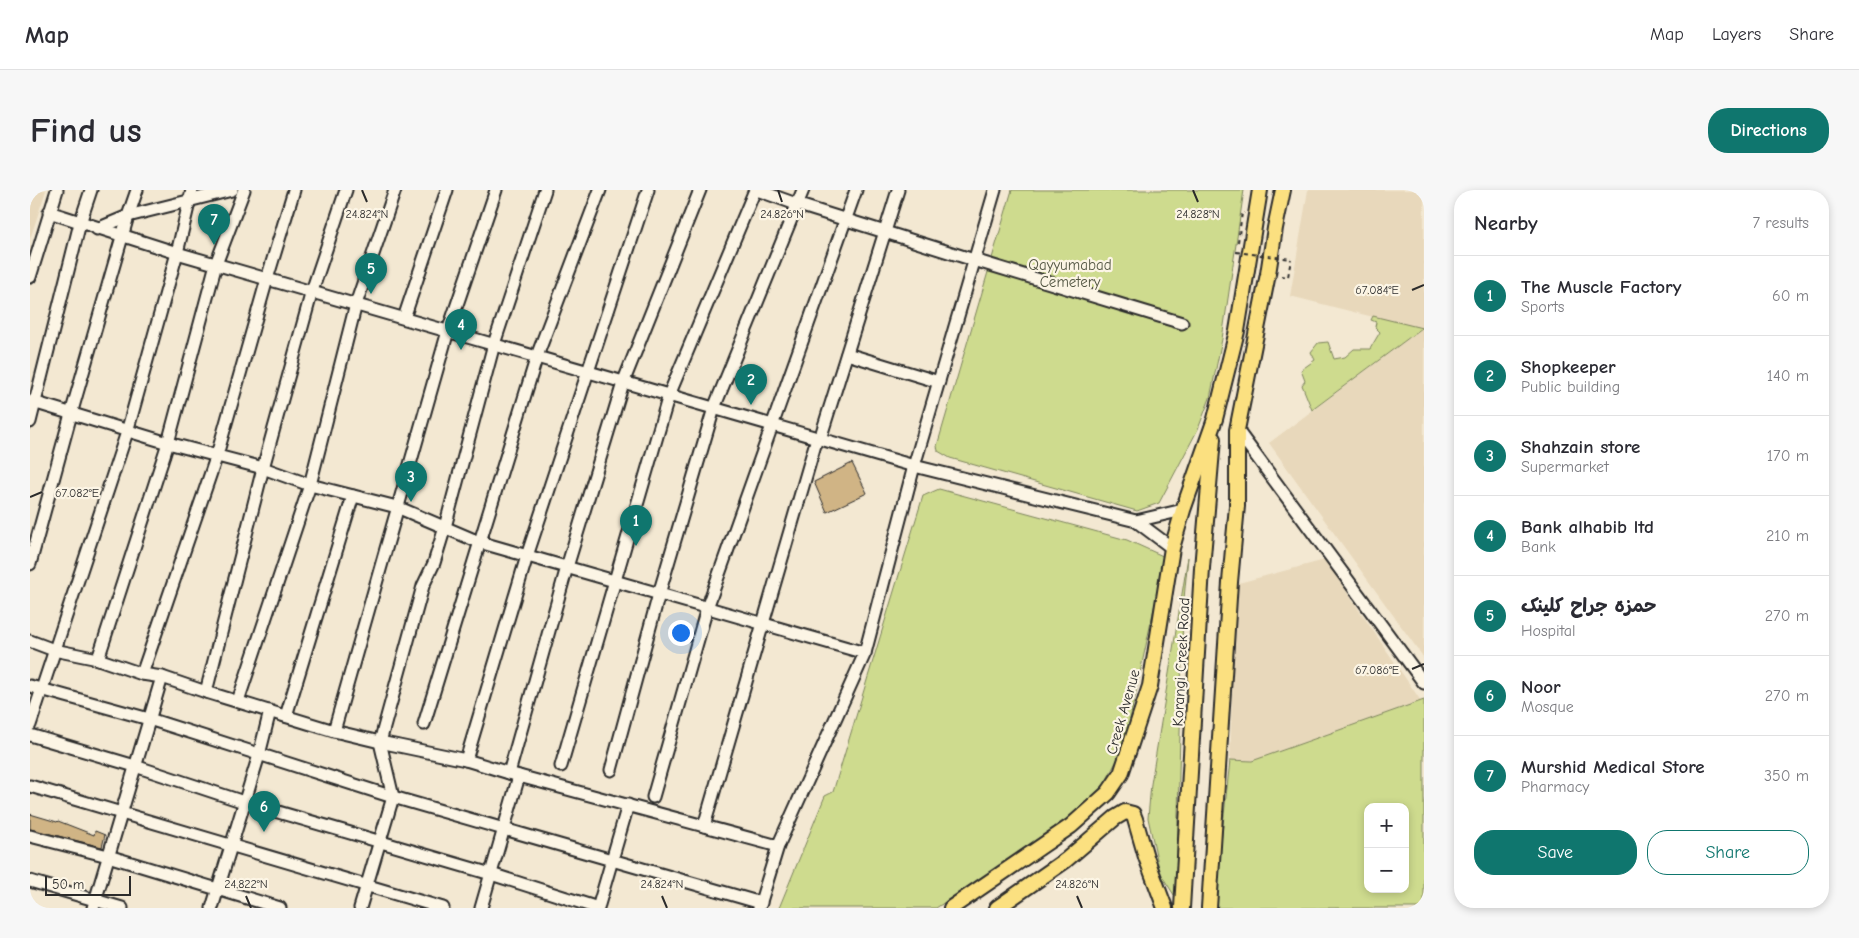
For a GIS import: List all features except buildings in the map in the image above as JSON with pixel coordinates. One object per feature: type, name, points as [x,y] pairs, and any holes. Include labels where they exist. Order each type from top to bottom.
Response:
[{"type":"main road","points":[[1215,419],[1238,331],[1260,190]]},
{"type":"main road","points":[[1275,228],[1277,190]]},
{"type":"main road","points":[[1209,908],[1230,582],[1237,506],[1238,430],[1282,190]]},
{"type":"main road","name":"Creek Avenue","points":[[951,908],[1071,826],[1113,787],[1121,774],[1150,686],[1172,548],[1182,510],[1215,419]]},
{"type":"main road","name":"Korangi Creek Road","points":[[1182,908],[1202,568],[1215,419]]},
{"type":"main road","points":[[997,908],[1066,860],[1115,818],[1125,812],[1133,814],[1146,858],[1165,908]]},
{"type":"street","points":[[30,277],[57,190]]},
{"type":"street","points":[[30,422],[33,402],[80,223],[91,190]]},
{"type":"street","points":[[30,564],[71,414],[137,190]]},
{"type":"street","points":[[97,229],[128,216],[190,195],[232,190]]},
{"type":"street","points":[[98,659],[168,444],[216,264],[244,190]]},
{"type":"street","points":[[142,674],[218,455],[294,190]]},
{"type":"street","points":[[206,692],[312,291],[346,190]]},
{"type":"street","points":[[238,702],[310,485],[356,304],[395,190]]},
{"type":"street","points":[[404,318],[447,190]]},
{"type":"street","points":[[334,731],[448,331],[496,190]]},
{"type":"street","points":[[360,908],[393,796],[380,742],[423,586],[434,562],[445,527],[494,344],[546,190]]},
{"type":"street","points":[[424,724],[536,356],[600,190]]},
{"type":"street","points":[[466,760],[527,556],[648,190]]},
{"type":"street","points":[[480,908],[504,828],[514,774],[567,568],[623,383],[700,190]]},
{"type":"street","points":[[560,766],[669,395],[756,190],[974,260],[1182,323]]},
{"type":"street","points":[[611,770],[659,594],[714,408],[799,205],[803,190]]},
{"type":"street","points":[[653,797],[707,608],[856,190]]},
{"type":"street","points":[[704,826],[818,438],[847,354],[898,190]]},
{"type":"street","points":[[36,687],[149,719],[393,796],[760,905],[778,846],[865,653],[914,466],[995,190]]},
{"type":"street","points":[[30,725],[36,687],[54,650],[127,432],[177,252],[190,195]]},
{"type":"street","points":[[49,212],[97,229],[267,279],[914,466],[1136,521],[1172,548]]},
{"type":"street","points":[[847,354],[938,382]]},
{"type":"street","points":[[33,402],[168,444],[264,468],[310,485],[397,507],[478,542],[865,653]]},
{"type":"street","points":[[1238,430],[1424,683]]},
{"type":"street","points":[[286,716],[353,496]]},
{"type":"street","points":[[1136,521],[1182,510]]},
{"type":"street","points":[[30,641],[54,650],[98,659],[142,674],[162,677],[334,731],[466,760],[778,846]]},
{"type":"street","points":[[94,904],[162,677]]},
{"type":"street","points":[[212,908],[259,755],[270,711]]},
{"type":"street","points":[[30,735],[135,766],[244,802],[491,874],[598,908],[628,805]]},
{"type":"street","points":[[30,786],[443,908]]},
{"type":"street","points":[[30,836],[108,856],[280,908]]},
{"type":"street","points":[[30,881],[94,904],[122,908]]},
{"type":"path","points":[[1238,242],[1242,213]]},
{"type":"path","points":[[1236,252],[1291,259],[1288,277]]},
{"type":"shaded area","points":[[30,190],[46,190],[30,239]]},
{"type":"shaded area","points":[[1308,190],[1424,190],[1424,658],[1269,443],[1421,329],[1290,296]]},
{"type":"shaded area","points":[[1325,560],[1421,701],[1252,761],[1230,760],[1235,584]]},
{"type":"green space","name":"Qayyumabad Cemetery","points":[[1012,190],[1244,190],[1222,339],[1210,398],[1198,429],[1159,503],[1137,511],[950,458],[938,451],[937,446]]},
{"type":"green space","points":[[1373,316],[1422,328],[1312,410],[1302,385],[1305,381],[1301,370],[1315,360],[1311,352],[1318,343],[1328,342],[1334,359],[1345,357],[1354,349],[1370,349],[1380,332],[1375,327],[1376,322],[1371,320]]},
{"type":"green space","points":[[939,489],[1127,540],[1165,557],[1124,747],[1105,783],[1080,810],[1044,837],[936,908],[779,908],[825,796],[833,792],[923,496]]},
{"type":"green space","points":[[1188,557],[1183,609],[1176,898],[1160,873],[1148,818],[1151,784]]},
{"type":"green space","points":[[1424,700],[1424,908],[1214,908],[1230,760],[1252,761]]},
{"type":"place","name":"Murshid Medical Store","points":[[214,245]]},
{"type":"place","name":"حمزہ جراح کلینک","points":[[371,294]]},
{"type":"place","name":"Bank alhabib ltd","points":[[461,350]]},
{"type":"place","name":"Shopkeeper","points":[[751,405]]},
{"type":"place","name":"Shahzain store","points":[[411,502]]},
{"type":"place","name":"The Muscle Factory","points":[[636,546]]},
{"type":"place","name":"Noor","points":[[264,832]]}]
